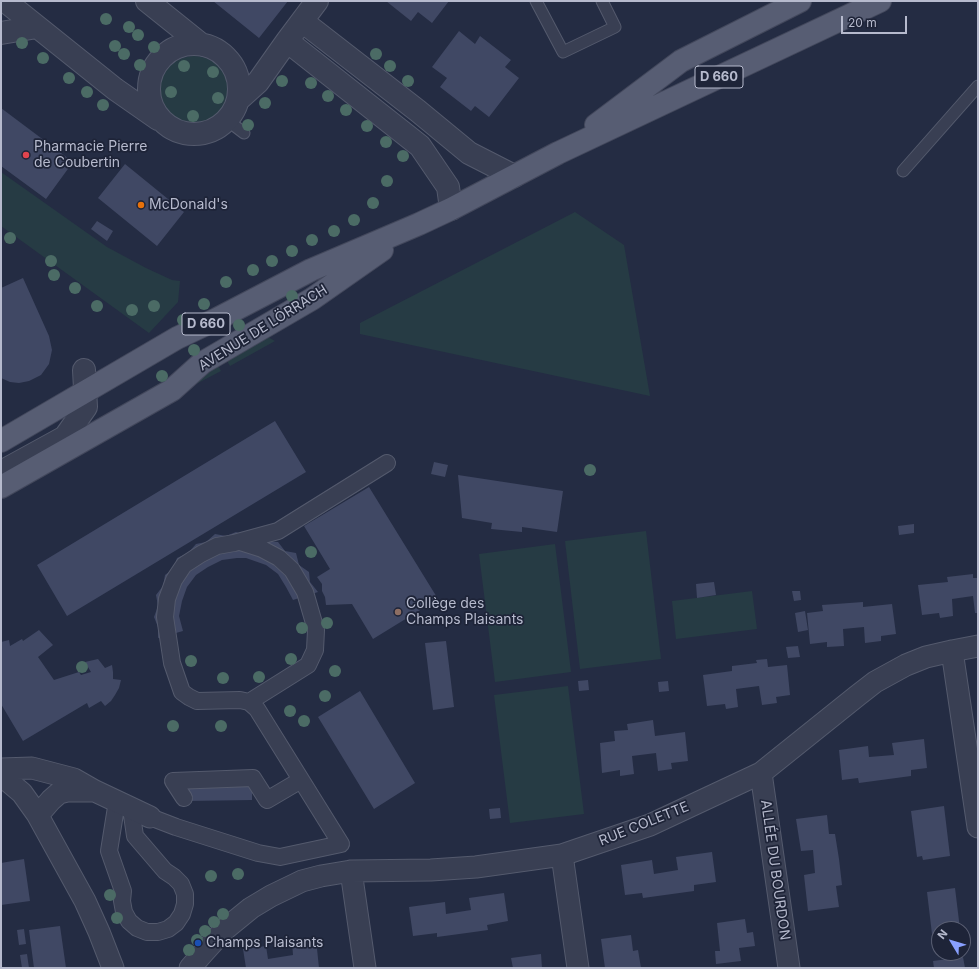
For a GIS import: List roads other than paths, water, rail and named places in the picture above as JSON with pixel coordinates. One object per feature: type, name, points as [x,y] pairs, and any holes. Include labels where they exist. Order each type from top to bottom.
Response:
[{"type":"main road","name":"AVENUE DE LÖRRACH","points":[[558,153],[681,61],[800,1]]},
{"type":"main road","name":"AVENUE DE LÖRRACH","points":[[1,441],[177,338],[311,270],[451,209],[558,153],[880,1]]},
{"type":"main road","name":"AVENUE DE LÖRRACH","points":[[1,487],[172,390],[202,363],[312,299],[419,224]]},
{"type":"street","points":[[5,1],[115,89],[177,132],[190,135],[204,134],[217,129],[236,127],[234,111],[238,100],[239,87],[237,74],[231,62],[223,54],[202,44],[148,1]]},
{"type":"street","points":[[238,100],[258,82],[317,1]]},
{"type":"street","points":[[302,21],[469,152],[514,176]]},
{"type":"street","points":[[1,33],[37,27]]},
{"type":"street","points":[[231,62],[237,64],[258,62],[287,41]]},
{"type":"street","points":[[287,41],[420,146],[448,187],[451,209]]},
{"type":"street","points":[[166,125],[156,114],[150,100],[149,85],[152,70],[161,58],[173,49],[187,44],[202,44]]},
{"type":"street","points":[[1,474],[3,471],[65,437],[86,407],[84,370]]},
{"type":"street","points":[[1,769],[32,768],[74,779],[124,805],[176,828],[258,853],[280,857],[340,844],[257,709],[249,702],[240,700],[197,701],[182,692],[172,663],[165,617],[167,599],[174,580],[184,565],[201,554],[217,546],[240,542],[278,531],[387,464]]},
{"type":"street","points":[[240,542],[262,549],[279,558],[292,570],[305,592],[316,630],[315,650],[308,665],[249,702]]},
{"type":"street","name":"RUE COLETTE","points":[[190,968],[224,930],[251,908],[271,896],[302,881],[351,871],[431,870],[476,867],[562,855],[650,825],[761,773],[875,682],[906,665],[926,657],[978,646]]},
{"type":"street","points":[[952,651],[978,827]]},
{"type":"street","name":"ALLÉE DU BOURDON","points":[[761,773],[789,968]]},
{"type":"street","points":[[1,776],[22,793],[38,815],[85,901],[113,968]]},
{"type":"street","points":[[184,798],[173,781],[253,778],[267,800],[301,780]]},
{"type":"street","points":[[38,815],[59,793],[67,791],[95,791]]},
{"type":"street","points":[[124,805],[136,836],[166,871],[181,884],[185,894],[185,904],[182,914],[176,923],[168,929],[158,932],[147,932],[137,928],[129,921],[124,912],[122,901],[123,891],[109,851],[124,805]]},
{"type":"street","points":[[562,855],[578,968]]},
{"type":"street","points":[[351,871],[365,968]]},
{"type":"lane","points":[[536,1],[563,52],[615,26],[602,1]]},
{"type":"lane","points":[[903,171],[978,86]]},
{"type":"place","name":"Pharmacie Pierre de Coubertin","points":[[26,155]]},
{"type":"place","name":"McDonald's","points":[[141,205]]},
{"type":"place","name":"Collège des Champs Plaisants","points":[[398,612]]},
{"type":"place","name":"Champs Plaisants","points":[[198,943]]}]
